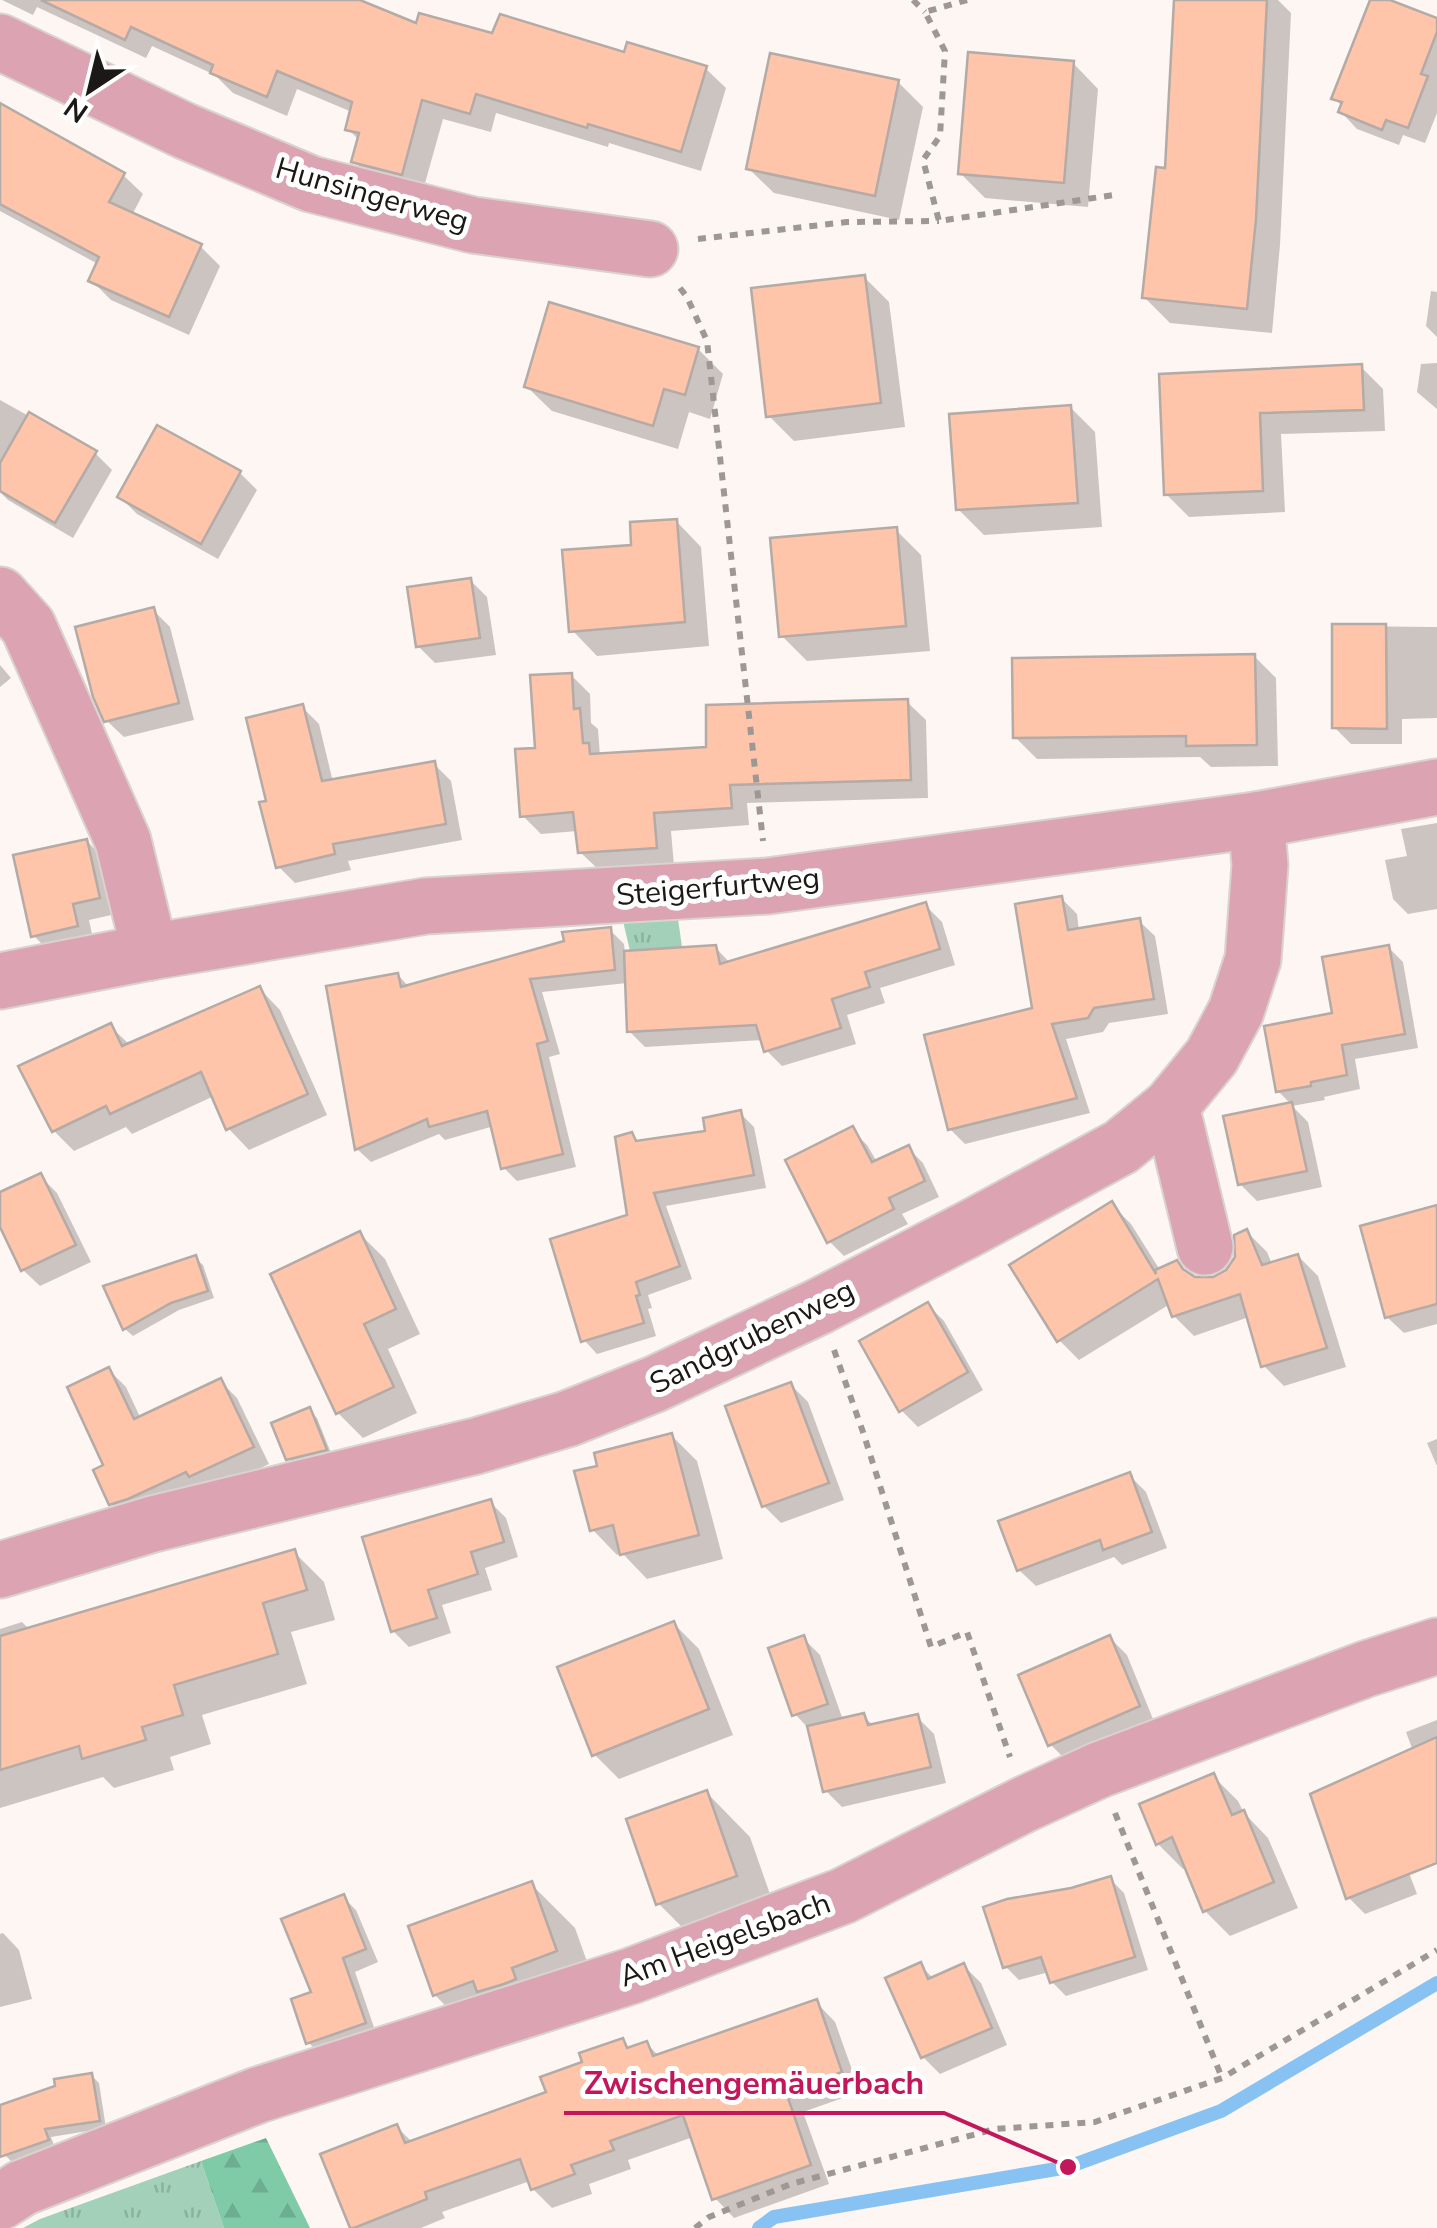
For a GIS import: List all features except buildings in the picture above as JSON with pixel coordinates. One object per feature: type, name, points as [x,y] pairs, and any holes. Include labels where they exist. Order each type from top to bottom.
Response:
[{"type":"street","name":"Hunsingerweg","points":[[0,42],[185,131],[312,184],[472,226],[650,250]]},
{"type":"street","points":[[0,596],[28,626],[124,841],[150,952]]},
{"type":"street","name":"Steigerfurtweg","points":[[0,981],[426,906],[768,886],[1256,820],[1437,787]]},
{"type":"street","name":"Sandgrubenweg","points":[[0,1570],[153,1524],[476,1446],[567,1419],[655,1384],[818,1307],[1120,1147],[1171,1106],[1212,1056],[1236,1011],[1253,959],[1260,865],[1256,820]]},
{"type":"street","points":[[1171,1106],[1205,1248]]},
{"type":"street","name":"Am Heigelsbach","points":[[0,2202],[22,2188],[258,2095],[630,1976],[843,1896],[1098,1770],[1437,1646]]},
{"type":"path","points":[[913,0],[925,12],[946,51],[940,136],[923,160],[938,221]]},
{"type":"path","points":[[925,12],[967,0]]},
{"type":"path","points":[[768,886],[706,341],[688,298],[650,250],[706,238],[847,222],[938,221],[1114,195]]},
{"type":"path","points":[[818,1307],[863,1432],[931,1646],[966,1632],[1004,1737]]},
{"type":"path","points":[[1098,1770],[1222,2078]]},
{"type":"path","points":[[695,2228],[709,2218],[791,2184],[996,2128],[1095,2122],[1222,2078],[1437,1950]]},
{"type":"green space","points":[[678,919],[682,947],[630,951],[623,921]]},
{"type":"green space","points":[[266,2138],[310,2228],[224,2228],[201,2161]]},
{"type":"green space","points":[[201,2161],[224,2228],[23,2228],[40,2219]]},
{"type":"waterway","points":[[759,2228],[774,2217],[1068,2167],[1221,2111],[1437,1983]]},
{"type":"place","name":"Zwischengemäuerbach","points":[[1068,2167]]}]
